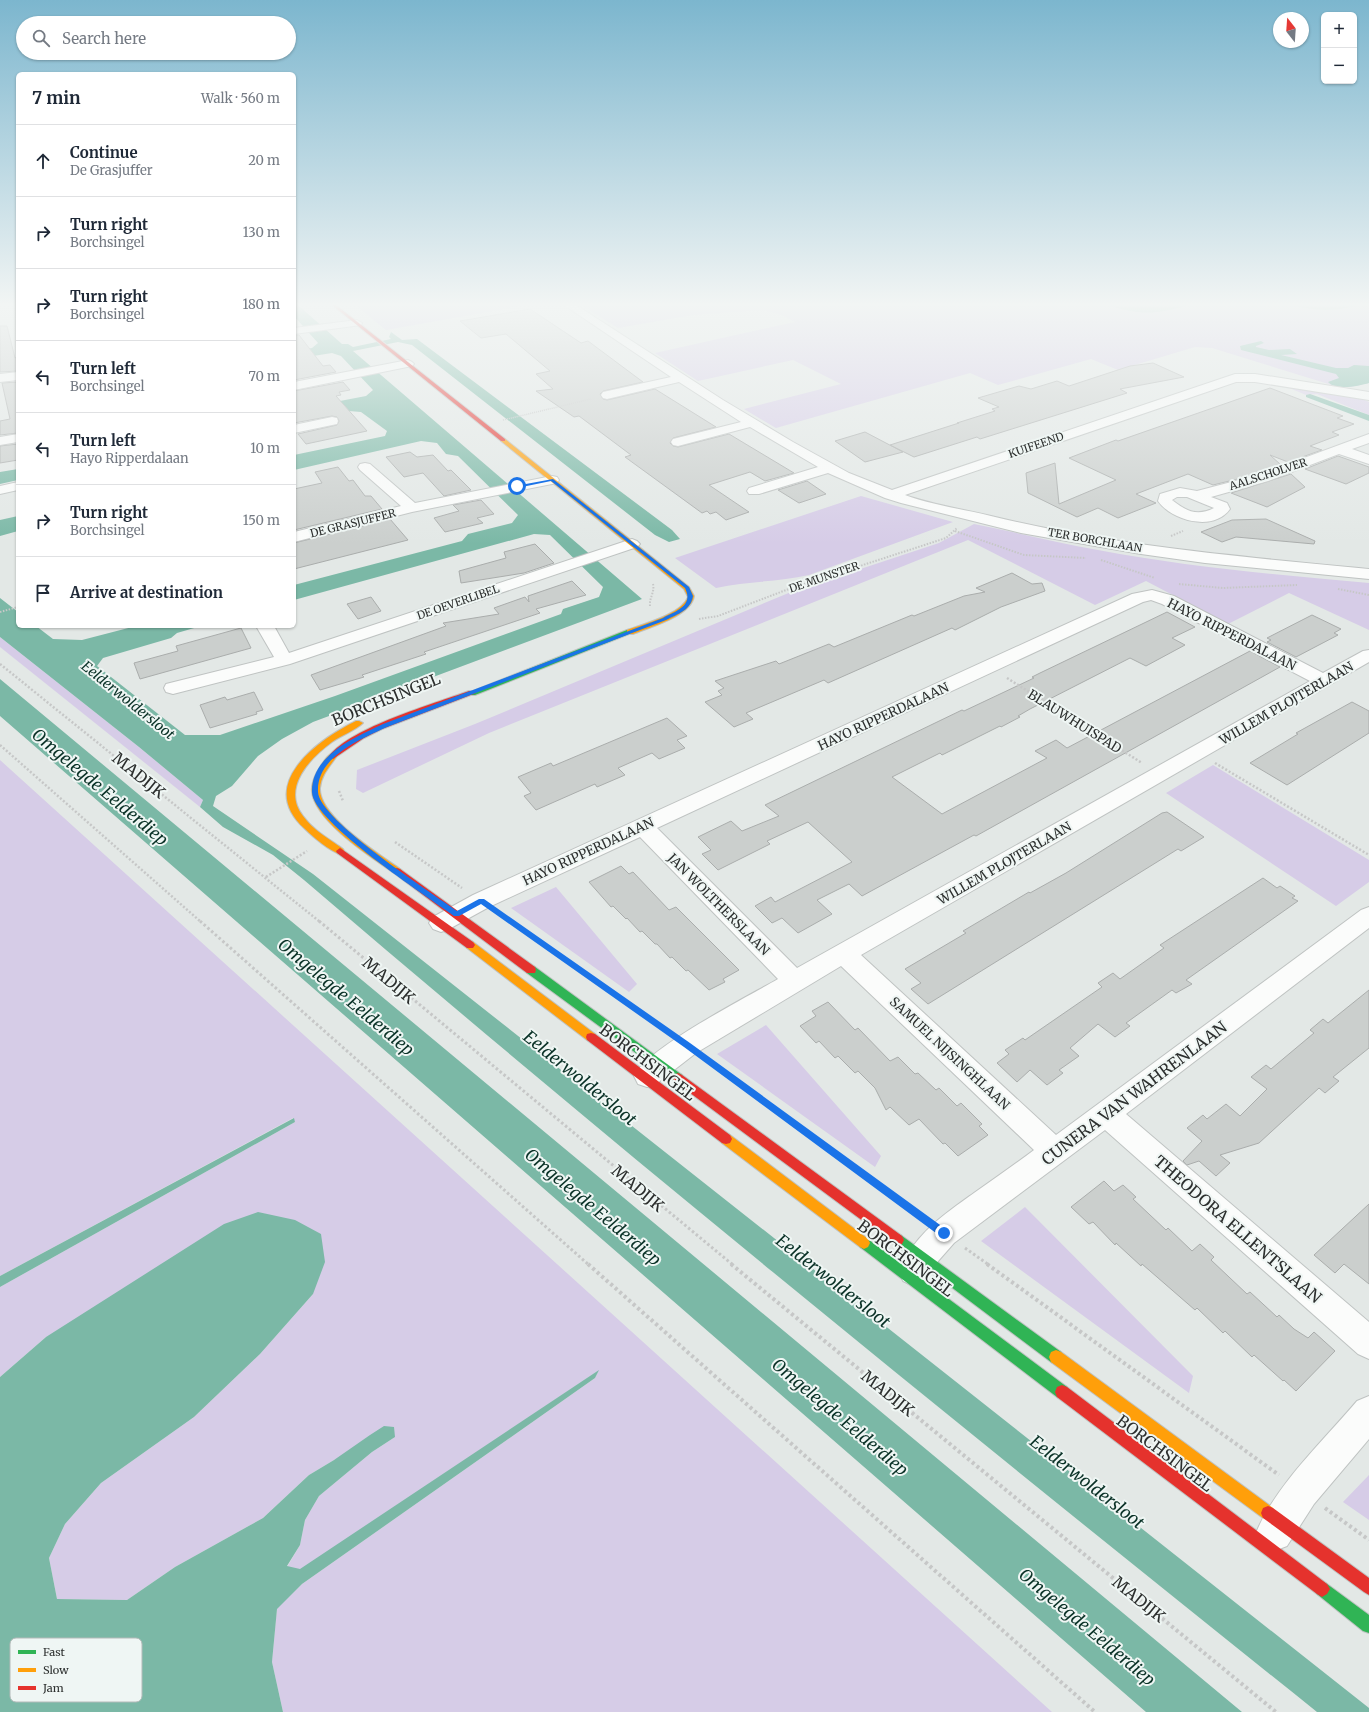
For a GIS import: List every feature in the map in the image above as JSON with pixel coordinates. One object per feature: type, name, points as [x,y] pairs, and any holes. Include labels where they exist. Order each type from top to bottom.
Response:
[{"type":"main road","name":"BORCHSINGEL","points":[[434,385],[687,588],[691,596],[690,602],[676,614],[385,726],[352,742],[329,759],[319,774],[315,792],[318,803],[327,814],[353,839],[449,918],[915,1268],[1273,1534],[1369,1587]]},
{"type":"main road","points":[[676,580],[678,592]]},
{"type":"main road","name":"BORCHSINGEL","points":[[370,718],[324,741],[305,761],[297,774],[292,788],[291,797],[294,810],[304,823],[340,853],[449,918],[915,1268],[1273,1534],[1369,1625]]},
{"type":"street","points":[[608,395],[651,385]]},
{"type":"street","name":"TER BORCHLAAN","points":[[692,385],[752,423],[829,468],[890,495],[922,505],[1021,528],[1205,558],[1369,574]]},
{"type":"street","name":"KUIFEEND","points":[[890,495],[1215,385]]},
{"type":"street","name":"KUIFEEND","points":[[1299,385],[1369,396]]},
{"type":"street","points":[[296,429],[332,421]]},
{"type":"street","points":[[678,442],[752,423]]},
{"type":"street","points":[[0,441],[16,438]]},
{"type":"street","name":"AALSCHOLVER","points":[[1196,496],[1263,478],[1369,438]]},
{"type":"street","points":[[1339,449],[1369,460]]},
{"type":"street","name":"DE GRASJUFFER","points":[[365,467],[412,508]]},
{"type":"street","points":[[754,491],[829,468]]},
{"type":"street","name":"DE GRASJUFFER","points":[[296,537],[412,508],[552,480]]},
{"type":"street","points":[[0,490],[16,486]]},
{"type":"street","name":"AALSCHOLVER","points":[[1175,492],[1185,492],[1196,496],[1222,506],[1223,510],[1202,518],[1181,511],[1165,501],[1165,497],[1175,492]]},
{"type":"street","name":"DE OEVERLIBEL","points":[[173,688],[284,660],[598,554],[632,544]]},
{"type":"street","name":"HAYO RIPPERDALAAN","points":[[449,918],[481,901],[990,668],[1138,598],[1152,595],[1168,600],[1324,681]]},
{"type":"street","points":[[266,628],[284,660]]},
{"type":"street","name":"WILLEM PLOJTERLAAN","points":[[653,1071],[687,1045],[795,981],[1199,753],[1369,655]]},
{"type":"street","name":"JAN WOLTHERSLAAN","points":[[643,827],[795,981]]},
{"type":"street","name":"CUNERA VAN WAHRENLAAN","points":[[915,1268],[944,1233],[1106,1114],[1369,916]]},
{"type":"street","name":"SAMUEL NIJSINGHLAAN","points":[[844,954],[1055,1152]]},
{"type":"street","name":"THEODORA ELLENTSLAAN","points":[[1106,1114],[1369,1343]]},
{"type":"street","points":[[1273,1534],[1302,1492],[1369,1413]]},
{"type":"path","points":[[503,420],[608,395]]},
{"type":"path","name":"DE MUNSTER","points":[[693,620],[718,616],[786,590],[946,538],[967,516]]},
{"type":"path","points":[[1141,548],[1204,522],[1202,518]]},
{"type":"path","points":[[954,531],[1024,555],[1091,558]]},
{"type":"path","points":[[1095,559],[1161,580]]},
{"type":"path","points":[[1174,583],[1212,589],[1264,585],[1298,585]]},
{"type":"path","points":[[1331,588],[1369,595]]},
{"type":"path","points":[[0,612],[16,608]]},
{"type":"path","name":"MADIJK","points":[[0,664],[266,877],[617,1170],[1276,1712]]},
{"type":"path","name":"BLAUWHUISPAD","points":[[990,668],[1161,774]]},
{"type":"path","points":[[0,745],[1095,1712]]},
{"type":"path","points":[[1199,753],[1369,855]]},
{"type":"path","points":[[339,784],[339,793],[347,807]]},
{"type":"path","points":[[390,839],[687,1045],[1369,1540]]},
{"type":"path","points":[[266,877],[295,859]]},
{"type":"shaded area","points":[[838,385],[928,385],[776,428],[744,409]]},
{"type":"shaded area","points":[[1331,385],[1360,385],[1351,387]]},
{"type":"shaded area","points":[[1287,387],[1362,399],[1369,402],[1369,415],[1317,394],[1306,395]]},
{"type":"shaded area","points":[[861,496],[953,522],[809,575],[786,579],[716,588],[675,558]]},
{"type":"shaded area","points":[[974,524],[1132,556],[1267,574],[1369,583],[1369,630],[1289,593],[1228,624],[1146,581],[1095,605],[968,540],[489,733],[363,793],[356,789],[357,770],[475,724],[791,592],[939,543]]},
{"type":"shaded area","points":[[0,637],[139,747],[203,800],[200,807],[0,647]]},
{"type":"shaded area","points":[[0,760],[1052,1712],[283,1712],[272,1662],[277,1608],[302,1584],[595,1378],[598,1371],[300,1570],[287,1567],[300,1545],[305,1520],[319,1496],[372,1452],[395,1437],[334,1460],[309,1475],[263,1518],[175,1567],[127,1600],[57,1599],[49,1558],[65,1524],[101,1483],[194,1417],[260,1354],[313,1294],[46,1337],[0,1377],[0,1287],[295,1122],[293,1118],[0,1276]]},
{"type":"shaded area","points":[[1213,765],[1369,860],[1369,882],[1336,906],[1166,793]]},
{"type":"shaded area","points":[[556,887],[637,984],[629,992],[511,908]]},
{"type":"shaded area","points":[[766,1025],[881,1156],[875,1167],[717,1054]]},
{"type":"shaded area","points":[[1025,1207],[1193,1376],[1189,1393],[981,1241]]},
{"type":"shaded area","points":[[1369,1475],[1369,1520],[1343,1502]]},
{"type":"water","name":"Eelderwoldersloot","points":[[368,385],[392,385],[642,599],[313,722],[282,739],[258,756],[232,786],[216,796],[213,806],[313,874],[1369,1708],[1369,1712],[1317,1712],[807,1300],[554,1091],[304,880],[273,855],[223,827],[200,807],[203,800],[139,747],[0,637],[0,598],[16,610],[16,628],[39,628],[53,639],[82,640],[128,628],[194,628],[177,633],[171,638],[103,658],[97,666],[185,735],[220,735],[335,696],[561,614],[563,609],[599,597],[603,587],[550,535],[534,534],[296,599],[296,584],[462,541],[468,534],[512,523],[518,515],[458,456],[446,454],[437,443],[421,441],[296,470],[296,455],[385,436],[387,431],[361,412],[349,411],[296,422],[319,405],[366,396],[373,390]]},
{"type":"water","points":[[463,385],[478,385],[672,530],[680,539],[669,542],[655,535]]},
{"type":"water","points":[[1332,385],[1360,385],[1348,387]]},
{"type":"water","points":[[1310,394],[1369,415],[1369,421],[1306,397],[1306,395]]},
{"type":"water","points":[[16,469],[16,480],[0,484],[0,472]]},
{"type":"water","points":[[16,516],[16,532],[0,536],[0,520]]},
{"type":"water","name":"Omgelegde Eelderdiep","points":[[0,679],[1242,1712],[1146,1712],[0,716]]},
{"type":"water","points":[[294,1118],[295,1122],[0,1287],[0,1276]]},
{"type":"water","points":[[258,1212],[295,1220],[321,1234],[325,1262],[313,1294],[260,1354],[194,1417],[101,1483],[65,1524],[49,1558],[57,1599],[127,1600],[175,1567],[263,1518],[309,1475],[370,1435],[384,1426],[394,1427],[395,1437],[372,1452],[319,1496],[305,1520],[300,1545],[287,1566],[300,1569],[599,1370],[595,1378],[302,1584],[277,1609],[272,1662],[283,1712],[0,1712],[0,1377],[46,1337],[224,1224]]},
{"type":"building","points":[[2,385],[16,385],[16,433],[0,435],[0,421],[10,419]]},
{"type":"building","points":[[327,385],[346,385],[350,390],[339,392],[341,395],[336,396],[367,431],[306,444],[298,434],[337,425],[339,421],[337,417],[332,416],[296,423],[296,391]]},
{"type":"building","points":[[548,385],[630,385],[603,391],[600,394],[603,399],[607,400],[655,389],[716,427],[673,438],[670,443],[673,446],[678,447],[729,434],[794,473],[765,481],[750,472],[709,485],[749,512],[726,520],[716,512],[710,514],[707,511],[702,513],[625,457],[631,455],[579,416],[574,417],[536,391],[553,389]]},
{"type":"building","points":[[1044,385],[1142,385],[1120,389],[1127,393],[980,439],[977,437],[914,457],[890,445],[995,411],[992,409],[999,407],[978,398],[1019,386],[1031,389]]},
{"type":"building","points":[[1270,388],[1343,416],[1337,418],[1354,424],[1332,432],[1339,435],[1310,446],[1322,450],[1288,462],[1270,455],[1281,465],[1258,474],[1213,485],[1188,474],[1136,494],[1156,503],[1118,518],[1098,508],[1077,517],[1028,493],[1026,473],[1055,463],[1059,504],[1116,480],[1069,458],[1116,440],[1118,441]]},
{"type":"building","points":[[865,432],[903,452],[865,462],[835,441]]},
{"type":"building","points":[[16,444],[16,460],[0,463],[0,446]]},
{"type":"building","points":[[410,452],[417,457],[433,455],[448,471],[451,470],[471,490],[444,496],[423,473],[404,477],[386,457]]},
{"type":"building","points":[[1338,456],[1369,467],[1369,473],[1346,484],[1305,469]]},
{"type":"building","points":[[338,467],[349,481],[353,480],[365,496],[371,496],[382,509],[296,530],[296,489],[322,483],[315,472]]},
{"type":"building","points":[[1291,474],[1305,487],[1267,507],[1231,493]]},
{"type":"building","points":[[807,481],[826,494],[799,503],[778,490]]},
{"type":"building","points":[[481,500],[494,514],[477,518],[483,523],[445,532],[434,518],[459,511],[453,505]]},
{"type":"building","points":[[390,519],[408,540],[296,568],[296,542]]},
{"type":"building","points":[[1266,519],[1315,541],[1314,544],[1236,537],[1222,542],[1201,532],[1232,520]]},
{"type":"building","points":[[535,544],[554,563],[524,573],[461,583],[459,571],[506,558],[504,552]]},
{"type":"building","points":[[1012,573],[1032,584],[1042,583],[1045,591],[1001,607],[955,630],[952,628],[828,683],[824,680],[746,713],[753,719],[734,727],[705,702],[722,695],[718,691],[724,688],[715,681],[776,661],[779,664],[829,644],[834,647],[912,615],[914,616],[964,596],[985,592],[976,588]]},
{"type":"building","points":[[572,581],[586,595],[536,609],[540,613],[424,652],[426,654],[362,675],[364,677],[320,690],[311,675],[446,626],[443,623],[499,614],[494,608],[525,597],[529,602],[528,596]]},
{"type":"building","points":[[371,597],[381,611],[358,619],[347,604]]},
{"type":"building","points":[[1167,612],[1195,627],[1172,638],[1185,645],[1146,666],[1130,658],[1030,709],[1018,716],[1020,717],[1001,727],[1000,726],[942,755],[940,753],[892,777],[942,814],[1047,758],[1035,751],[1056,740],[1067,748],[1250,651],[1280,667],[976,836],[974,835],[862,896],[849,884],[817,900],[832,914],[798,933],[782,918],[772,923],[755,906],[771,897],[775,902],[852,862],[808,822],[767,841],[770,844],[718,870],[702,854],[711,850],[698,837],[731,821],[742,831],[779,816],[765,805],[962,710],[964,711],[1034,678],[1032,677]]},
{"type":"building","points":[[1312,615],[1341,629],[1334,633],[1338,635],[1296,657],[1267,642],[1271,640],[1267,638]]},
{"type":"building","points":[[241,628],[251,648],[140,679],[134,663],[178,651],[176,646]]},
{"type":"building","points":[[254,692],[263,710],[256,712],[257,714],[210,728],[200,705],[225,697],[227,700]]},
{"type":"building","points":[[1352,702],[1369,711],[1369,733],[1287,785],[1250,763],[1298,734],[1296,733]]},
{"type":"building","points":[[667,718],[687,736],[677,740],[685,748],[659,759],[652,753],[618,768],[625,775],[597,787],[595,784],[536,810],[524,796],[531,793],[518,777],[551,763],[553,766]]},
{"type":"building","points":[[1167,812],[1204,837],[1181,851],[1178,849],[928,1004],[911,989],[921,983],[905,969],[966,933],[963,931],[1029,892],[1030,893],[1066,873],[1162,813]]},
{"type":"building","points":[[621,866],[629,874],[633,872],[669,910],[676,907],[739,970],[723,979],[725,982],[709,990],[688,970],[686,971],[672,957],[670,958],[642,931],[640,932],[613,906],[611,907],[589,882]]},
{"type":"building","points":[[1263,878],[1277,888],[1280,886],[1295,896],[1292,898],[1298,901],[1186,980],[1192,984],[1176,993],[1172,990],[1126,1023],[1130,1026],[1115,1037],[1098,1024],[1070,1048],[1079,1056],[1059,1070],[1063,1073],[1047,1085],[1030,1070],[1017,1082],[997,1063],[1009,1054],[1005,1050],[1023,1038],[1025,1040],[1102,987],[1098,983],[1113,973],[1120,979],[1164,948],[1160,945]]},
{"type":"building","points":[[1369,990],[1369,1048],[1333,1077],[1339,1081],[1325,1093],[1319,1088],[1259,1143],[1220,1155],[1230,1163],[1216,1176],[1199,1161],[1187,1165],[1183,1161],[1202,1141],[1187,1128],[1203,1115],[1207,1119],[1226,1104],[1240,1116],[1267,1089],[1251,1077],[1266,1065],[1271,1069],[1314,1033],[1310,1030],[1323,1019],[1328,1023]]},
{"type":"building","points":[[828,1002],[855,1030],[858,1028],[890,1061],[898,1057],[915,1074],[918,1073],[936,1090],[939,1088],[957,1106],[961,1103],[982,1124],[979,1126],[988,1135],[958,1156],[945,1143],[943,1144],[919,1119],[909,1125],[890,1107],[886,1110],[875,1088],[858,1071],[855,1073],[838,1056],[835,1058],[819,1041],[816,1043],[800,1026],[816,1016],[812,1011]]},
{"type":"building","points":[[1104,1181],[1114,1191],[1123,1185],[1136,1197],[1133,1199],[1166,1230],[1168,1228],[1192,1251],[1200,1244],[1214,1257],[1211,1260],[1247,1294],[1250,1292],[1277,1317],[1279,1315],[1294,1329],[1308,1338],[1314,1332],[1335,1351],[1296,1391],[1254,1355],[1252,1357],[1225,1331],[1223,1333],[1197,1308],[1195,1310],[1142,1264],[1141,1266],[1116,1243],[1115,1245],[1093,1222],[1089,1224],[1071,1207]]},
{"type":"building","points":[[1369,1204],[1369,1284],[1344,1264],[1335,1273],[1314,1255]]},
{"type":"traffic: fast","points":[[472,693],[630,632]]},
{"type":"traffic: fast","points":[[531,970],[678,1078]]},
{"type":"traffic: fast","points":[[898,1240],[1056,1357]]},
{"type":"traffic: fast","points":[[864,1243],[1062,1392]]},
{"type":"traffic: fast","points":[[1322,1589],[1369,1625]]},
{"type":"traffic: slow","points":[[503,440],[687,588],[691,597],[689,603],[684,608],[655,623],[630,632]]},
{"type":"traffic: slow","points":[[340,851],[300,819],[296,813],[291,798],[292,784],[298,771],[308,758],[320,747],[333,737],[359,723]]},
{"type":"traffic: slow","points":[[333,756],[326,764],[318,778],[316,794],[320,804],[327,815],[350,837],[397,871]]},
{"type":"traffic: slow","points":[[470,945],[591,1037]]},
{"type":"traffic: slow","points":[[726,1139],[864,1243]]},
{"type":"traffic: slow","points":[[1056,1357],[1268,1513]]},
{"type":"traffic: jam","points":[[434,385],[503,440]]},
{"type":"traffic: jam","points":[[333,756],[345,746],[379,727],[472,693]]},
{"type":"traffic: jam","points":[[340,851],[470,945]]},
{"type":"traffic: jam","points":[[397,871],[531,970]]},
{"type":"traffic: jam","points":[[591,1037],[726,1139]]},
{"type":"traffic: jam","points":[[678,1078],[898,1240]]},
{"type":"traffic: jam","points":[[1062,1392],[1322,1589]]},
{"type":"traffic: jam","points":[[1268,1513],[1369,1587]]},
{"type":"route","points":[[517,486],[552,480],[687,588],[691,596],[690,602],[683,610],[664,619],[385,726],[352,742],[329,759],[319,774],[315,792],[318,803],[327,814],[353,839],[457,914],[481,901],[687,1045],[944,1233]]}]
